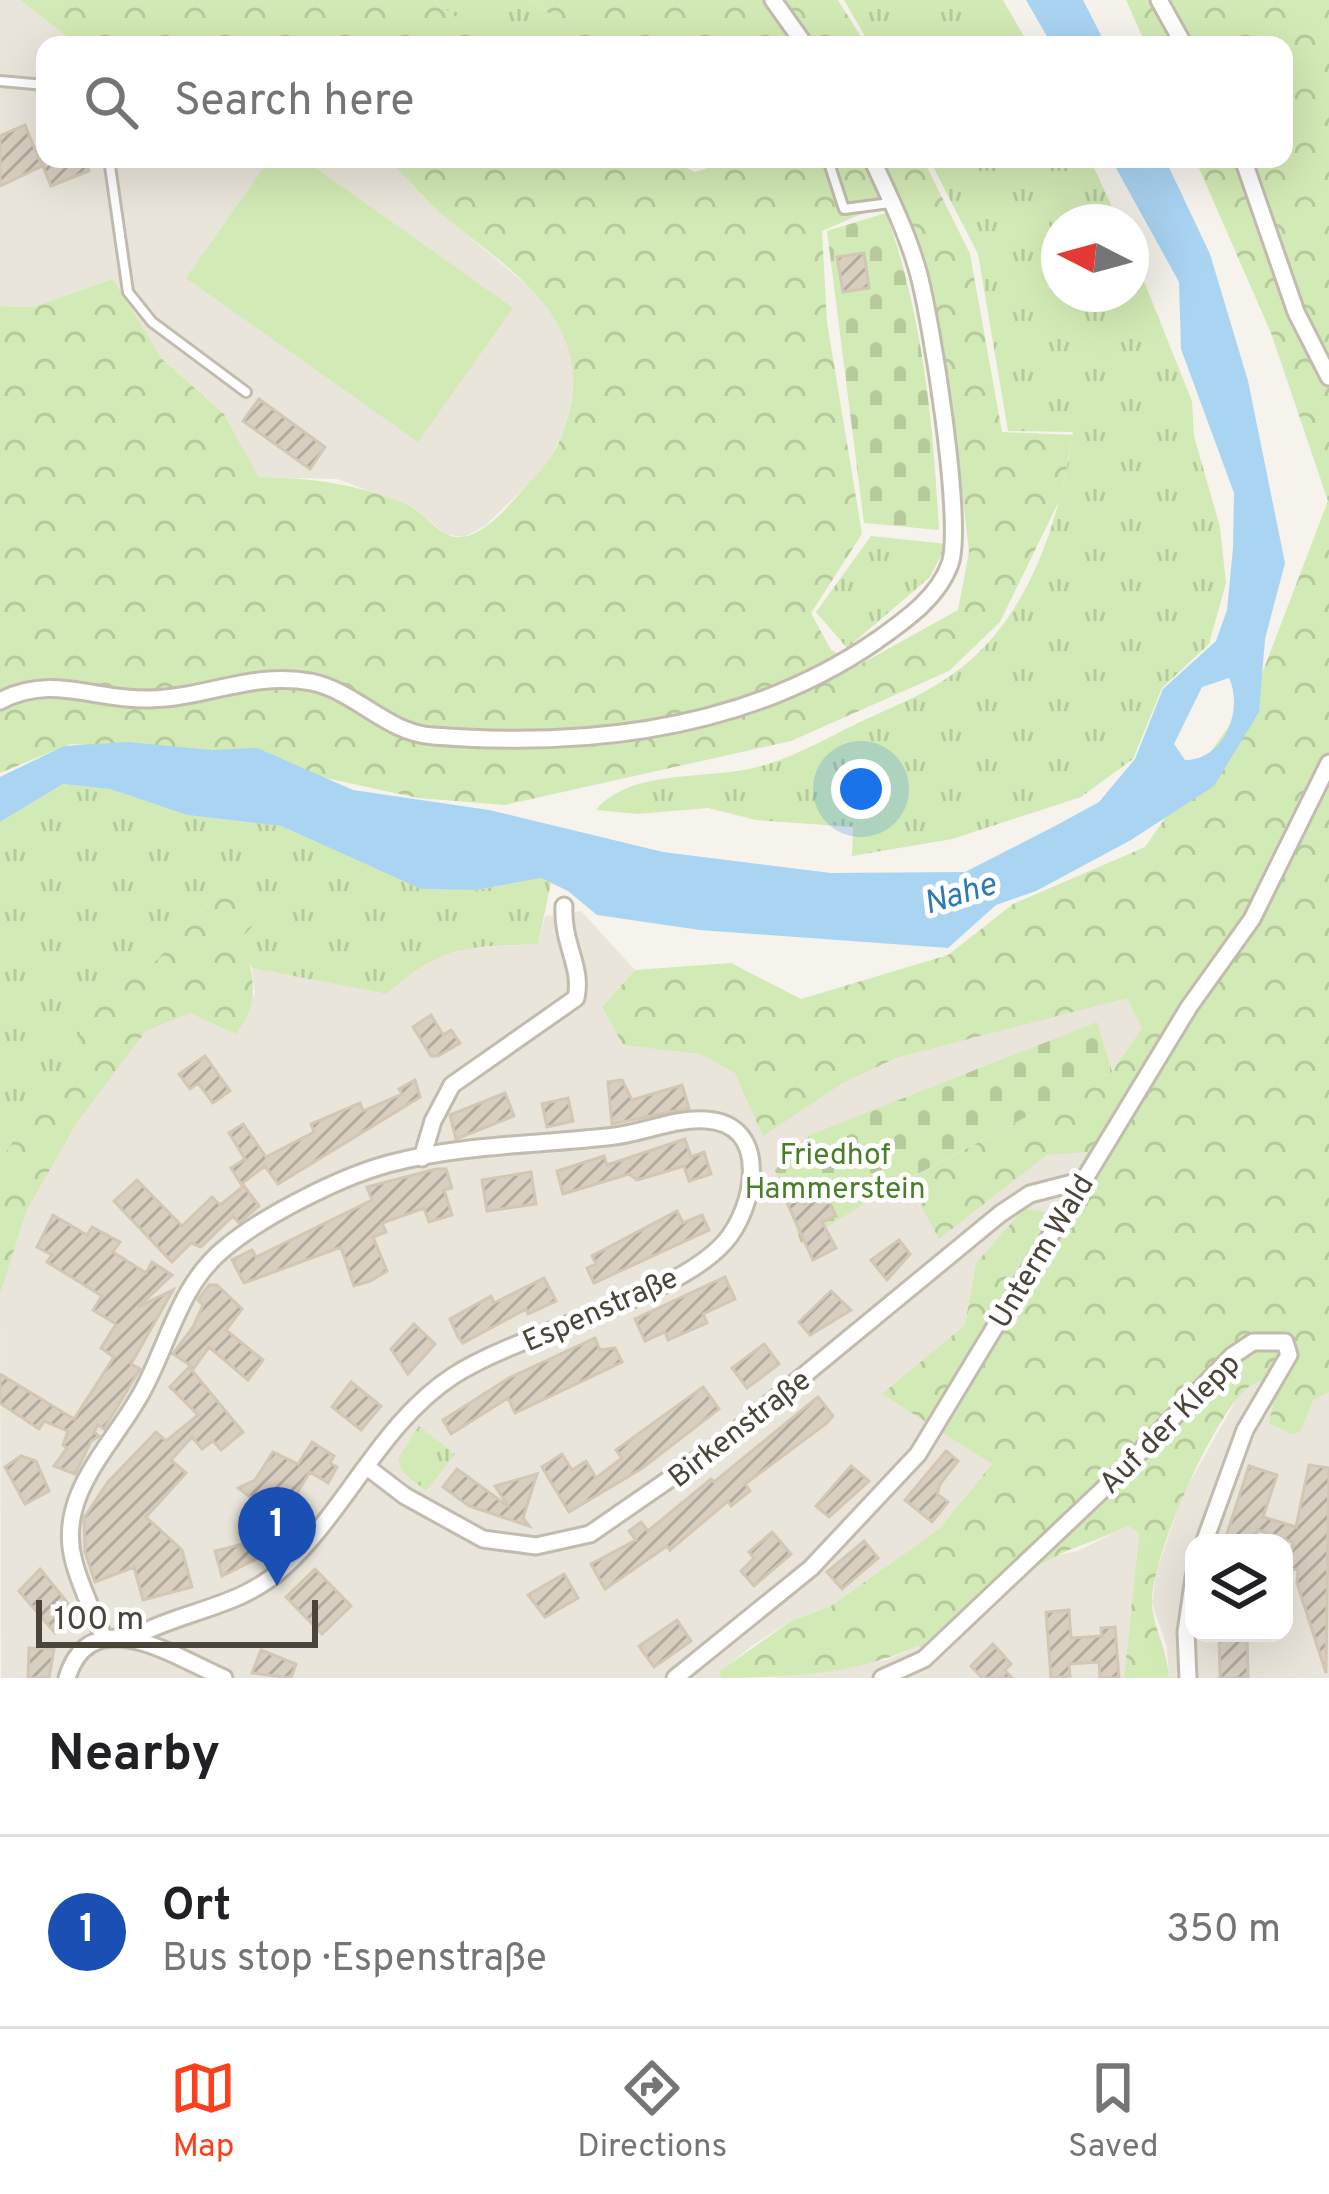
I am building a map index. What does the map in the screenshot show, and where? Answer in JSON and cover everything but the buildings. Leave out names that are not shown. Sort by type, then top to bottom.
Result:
[{"type":"street","points":[[772,0],[799,36]]},
{"type":"street","points":[[1160,0],[1179,36]]},
{"type":"street","points":[[0,700],[34,686],[152,699],[240,681],[290,679],[326,686],[417,734],[578,737],[737,711],[808,685],[900,624],[940,584],[951,561],[942,407],[928,322],[917,269],[876,168]]},
{"type":"street","points":[[1246,168],[1296,312],[1329,377]]},
{"type":"street","name":"Unterm Wald","points":[[675,1678],[811,1568],[918,1454],[1189,1007],[1252,919],[1329,763]]},
{"type":"street","points":[[104,1639],[74,1561],[69,1535],[74,1503],[142,1392],[196,1279],[240,1236],[321,1192],[388,1164],[422,1158],[433,1121],[452,1085],[577,998],[577,968],[563,938],[564,906]]},
{"type":"street","name":"Espenstraße","points":[[134,1637],[225,1604],[269,1580],[317,1532],[407,1417],[454,1376],[704,1261],[734,1230],[752,1182],[747,1146],[737,1131],[705,1120],[422,1158]]},
{"type":"street","name":"Birkenstraße","points":[[367,1467],[405,1496],[483,1539],[536,1546],[590,1534],[614,1523],[723,1442],[1000,1214],[1030,1194],[1084,1180]]},
{"type":"street","name":"Auf der Klepp","points":[[892,1677],[923,1659],[1101,1491],[1232,1356],[1253,1342],[1285,1342],[1289,1355],[1245,1430],[1207,1534]]},
{"type":"street","points":[[67,1678],[77,1654],[104,1639],[134,1637],[224,1678]]},
{"type":"street","points":[[1186,1642],[1187,1678]]},
{"type":"lane","points":[[0,81],[36,85]]},
{"type":"lane","points":[[110,168],[128,292],[152,322],[246,392]]},
{"type":"lane","points":[[831,168],[844,209],[892,203]]},
{"type":"shaded area","points":[[0,0],[20,0],[66,36],[36,36],[36,168],[397,168],[427,201],[547,302],[568,336],[575,376],[568,422],[546,467],[485,526],[464,537],[445,534],[415,508],[337,479],[259,477],[224,414],[163,360],[113,279],[33,307],[0,306]]},
{"type":"shaded area","points":[[581,911],[635,970],[602,1007],[623,1044],[700,1054],[736,1073],[841,1084],[896,1058],[1127,997],[1142,1028],[1112,1072],[907,1180],[940,1238],[1047,1155],[1088,1151],[1055,1213],[976,1263],[965,1325],[883,1394],[993,1463],[940,1528],[831,1606],[791,1621],[753,1645],[721,1671],[721,1678],[1,1678],[0,1294],[27,1210],[76,1124],[146,1031],[173,1017],[255,995],[252,968],[387,994],[424,961],[467,948],[538,944],[545,916]]},
{"type":"shaded area","points":[[1280,1377],[1301,1431],[1313,1401],[1329,1392],[1329,1678],[1169,1678],[1167,1647],[1152,1603],[1156,1573],[1183,1494],[1239,1395],[1251,1384]]},
{"type":"shaded area","points":[[1128,1526],[1139,1532],[1124,1678],[773,1678],[887,1660],[917,1646],[940,1654],[1022,1578],[1054,1556],[1078,1551]]},
{"type":"green space","points":[[20,0],[434,0],[480,36],[66,36]]},
{"type":"green space","points":[[434,0],[532,0],[578,36],[480,36]]},
{"type":"green space","points":[[532,0],[838,0],[860,36],[578,36]]},
{"type":"green space","points":[[844,0],[1003,0],[1024,36],[865,36]]},
{"type":"green space","points":[[1126,0],[1329,0],[1329,1392],[1313,1401],[1301,1431],[1291,1434],[1269,1423],[1279,1377],[1261,1381],[1245,1390],[1216,1430],[1171,1526],[1154,1584],[1153,1614],[1169,1678],[1124,1678],[1139,1533],[1128,1526],[1034,1569],[940,1655],[917,1646],[846,1668],[721,1678],[720,1671],[791,1621],[831,1606],[940,1528],[992,1464],[882,1394],[965,1325],[976,1263],[1024,1209],[1055,1213],[1087,1152],[1047,1155],[939,1239],[907,1180],[1112,1072],[1142,1028],[1127,998],[896,1058],[841,1084],[763,1136],[735,1073],[700,1054],[623,1045],[602,1007],[635,970],[731,963],[801,999],[948,955],[1013,904],[1145,847],[1258,684],[1328,501],[1271,333],[1199,168],[1293,168],[1293,36],[1142,36]]},
{"type":"green space","points":[[264,168],[316,168],[513,308],[418,442],[186,278]]},
{"type":"green space","points":[[395,168],[687,168],[695,172],[708,168],[927,168],[970,254],[1002,432],[1073,435],[1060,499],[1000,622],[949,671],[791,741],[505,805],[418,798],[201,751],[70,744],[0,773],[0,306],[33,307],[113,279],[163,360],[224,414],[259,477],[318,481],[373,492],[417,510],[441,531],[463,537],[492,522],[548,462],[572,399],[572,368],[566,340],[535,293]],"holes":[[[898,198],[922,249],[969,552],[958,610],[859,665],[831,650],[811,613],[862,534],[827,322],[822,231]]]},
{"type":"green space","points":[[934,168],[1094,168],[1111,204],[1041,204],[1041,312],[1149,312],[1149,294],[1192,401],[1194,436],[1220,527],[1226,583],[1209,644],[1162,688],[1133,759],[1081,797],[952,839],[852,856],[853,827],[756,820],[708,808],[638,814],[596,810],[625,789],[644,783],[743,770],[800,752],[918,695],[979,652],[1002,626],[1037,566],[1059,499],[1073,432],[1008,431],[978,254]]},
{"type":"green space","points":[[886,213],[909,291],[924,369],[939,530],[864,523],[827,231]]},
{"type":"green space","points":[[871,536],[947,544],[930,577],[847,648],[816,612]]},
{"type":"green space","points":[[63,784],[110,789],[187,815],[281,826],[421,889],[476,890],[541,878],[551,883],[538,944],[457,951],[424,965],[387,994],[252,968],[217,894],[156,961],[105,985],[71,1054],[0,1161],[0,822]]},
{"type":"green space","points":[[217,894],[253,906],[256,922],[242,938],[253,988],[244,1022],[236,1034],[190,1013],[146,1031],[76,1124],[27,1210],[0,1294],[0,1161],[71,1054],[105,985],[156,961]]},
{"type":"green space","name":"Friedhof Hammerstein","points":[[1097,1022],[1112,1072],[887,1190],[801,1243],[775,1170],[810,1135]]},
{"type":"green space","points":[[419,1426],[455,1454],[426,1491],[402,1471],[398,1459]]},
{"type":"water","points":[[1026,0],[1083,0],[1101,36],[1047,36]]},
{"type":"water","name":"Nahe","points":[[1116,168],[1169,168],[1210,254],[1248,381],[1285,563],[1265,639],[1259,712],[1214,786],[1131,840],[1036,891],[996,905],[948,948],[700,930],[597,915],[568,891],[541,878],[476,890],[421,889],[281,826],[187,815],[110,789],[63,784],[0,822],[0,777],[64,746],[127,742],[212,750],[257,748],[353,790],[489,810],[663,852],[831,873],[965,872],[1099,802],[1135,759],[1163,689],[1216,641],[1227,610],[1234,493],[1181,349],[1179,282],[1149,228],[1149,204],[1136,204]],"holes":[[[1229,678],[1232,718],[1220,742],[1199,758],[1185,760],[1174,744],[1202,687]]]},
{"type":"place","name":"Ort","points":[[277,1586]]}]
